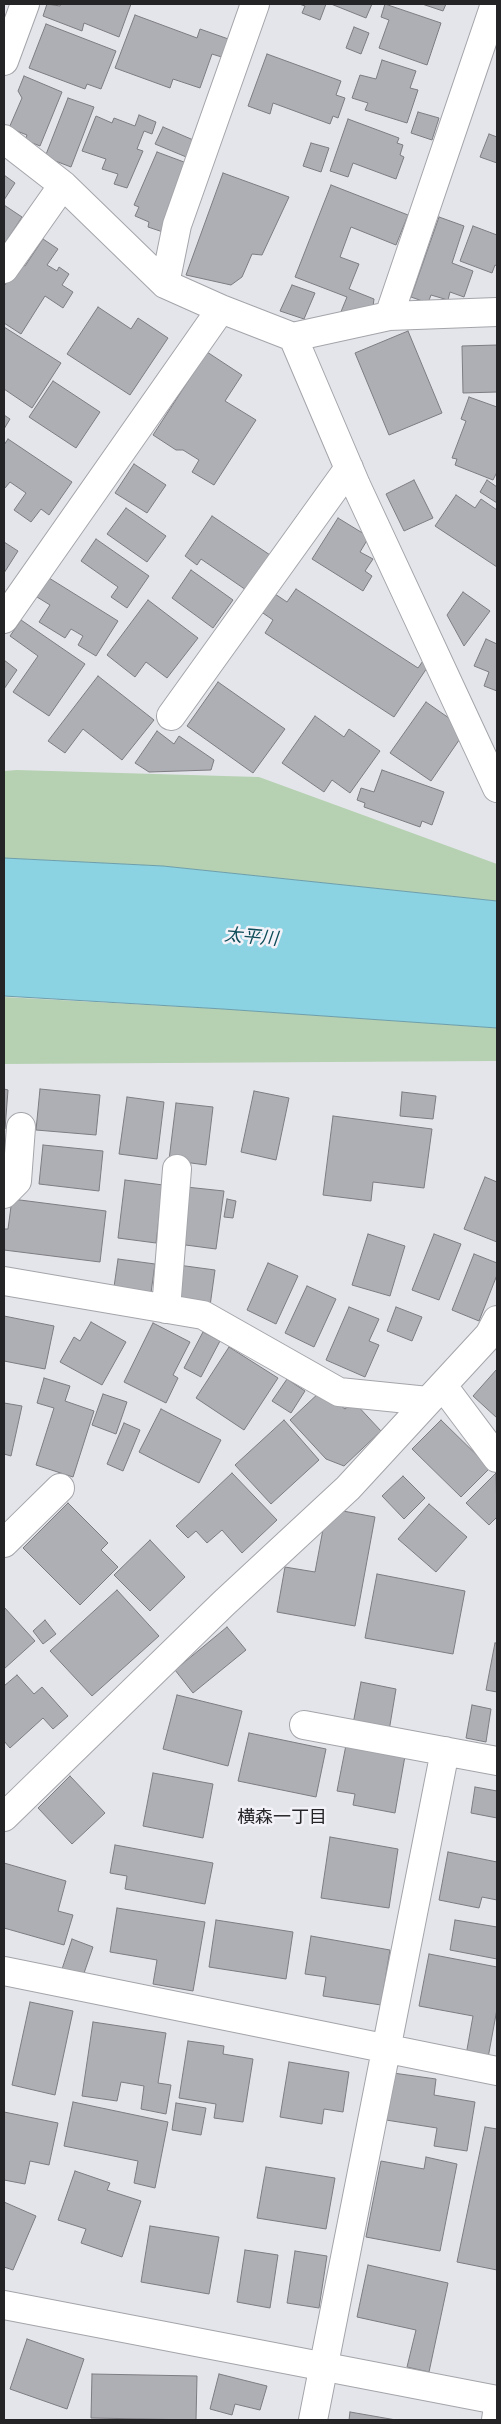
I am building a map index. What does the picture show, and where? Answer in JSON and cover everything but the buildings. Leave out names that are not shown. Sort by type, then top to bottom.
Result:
[{"type":"street","points":[[4,61],[25,4]]},
{"type":"street","points":[[166,284],[177,226],[255,4]]},
{"type":"street","points":[[389,316],[495,4]]},
{"type":"street","points":[[4,138],[63,185],[166,284],[221,309],[293,337],[389,316],[497,312]]},
{"type":"street","points":[[4,269],[63,185]]},
{"type":"street","points":[[4,619],[221,309]]},
{"type":"street","points":[[293,337],[349,468],[497,788]]},
{"type":"street","points":[[171,716],[349,468]]},
{"type":"street","points":[[4,1194],[18,1182],[21,1127]]},
{"type":"street","points":[[166,1309],[177,1169]]},
{"type":"street","points":[[4,1281],[203,1315],[339,1392],[435,1394],[497,1458]]},
{"type":"street","points":[[4,1817],[224,1603],[348,1488],[489,1335],[497,1320]]},
{"type":"street","points":[[4,1543],[60,1488]]},
{"type":"street","points":[[304,1725],[497,1761]]},
{"type":"street","points":[[313,2420],[446,1752]]},
{"type":"street","points":[[4,1971],[497,2071]]},
{"type":"street","points":[[4,2305],[497,2400]]},
{"type":"street","points":[[496,2420],[497,2413]]},
{"type":"green space","points":[[4,771],[259,777],[497,864],[497,901],[163,866],[4,858]]},
{"type":"green space","points":[[4,997],[223,1009],[497,1028],[497,1061],[4,1064]]},
{"type":"water","name":"太平川","points":[[4,858],[163,866],[497,901],[497,1028],[4,996]]},
{"type":"district","name":"横森一丁目","points":[[282,1818]]}]
